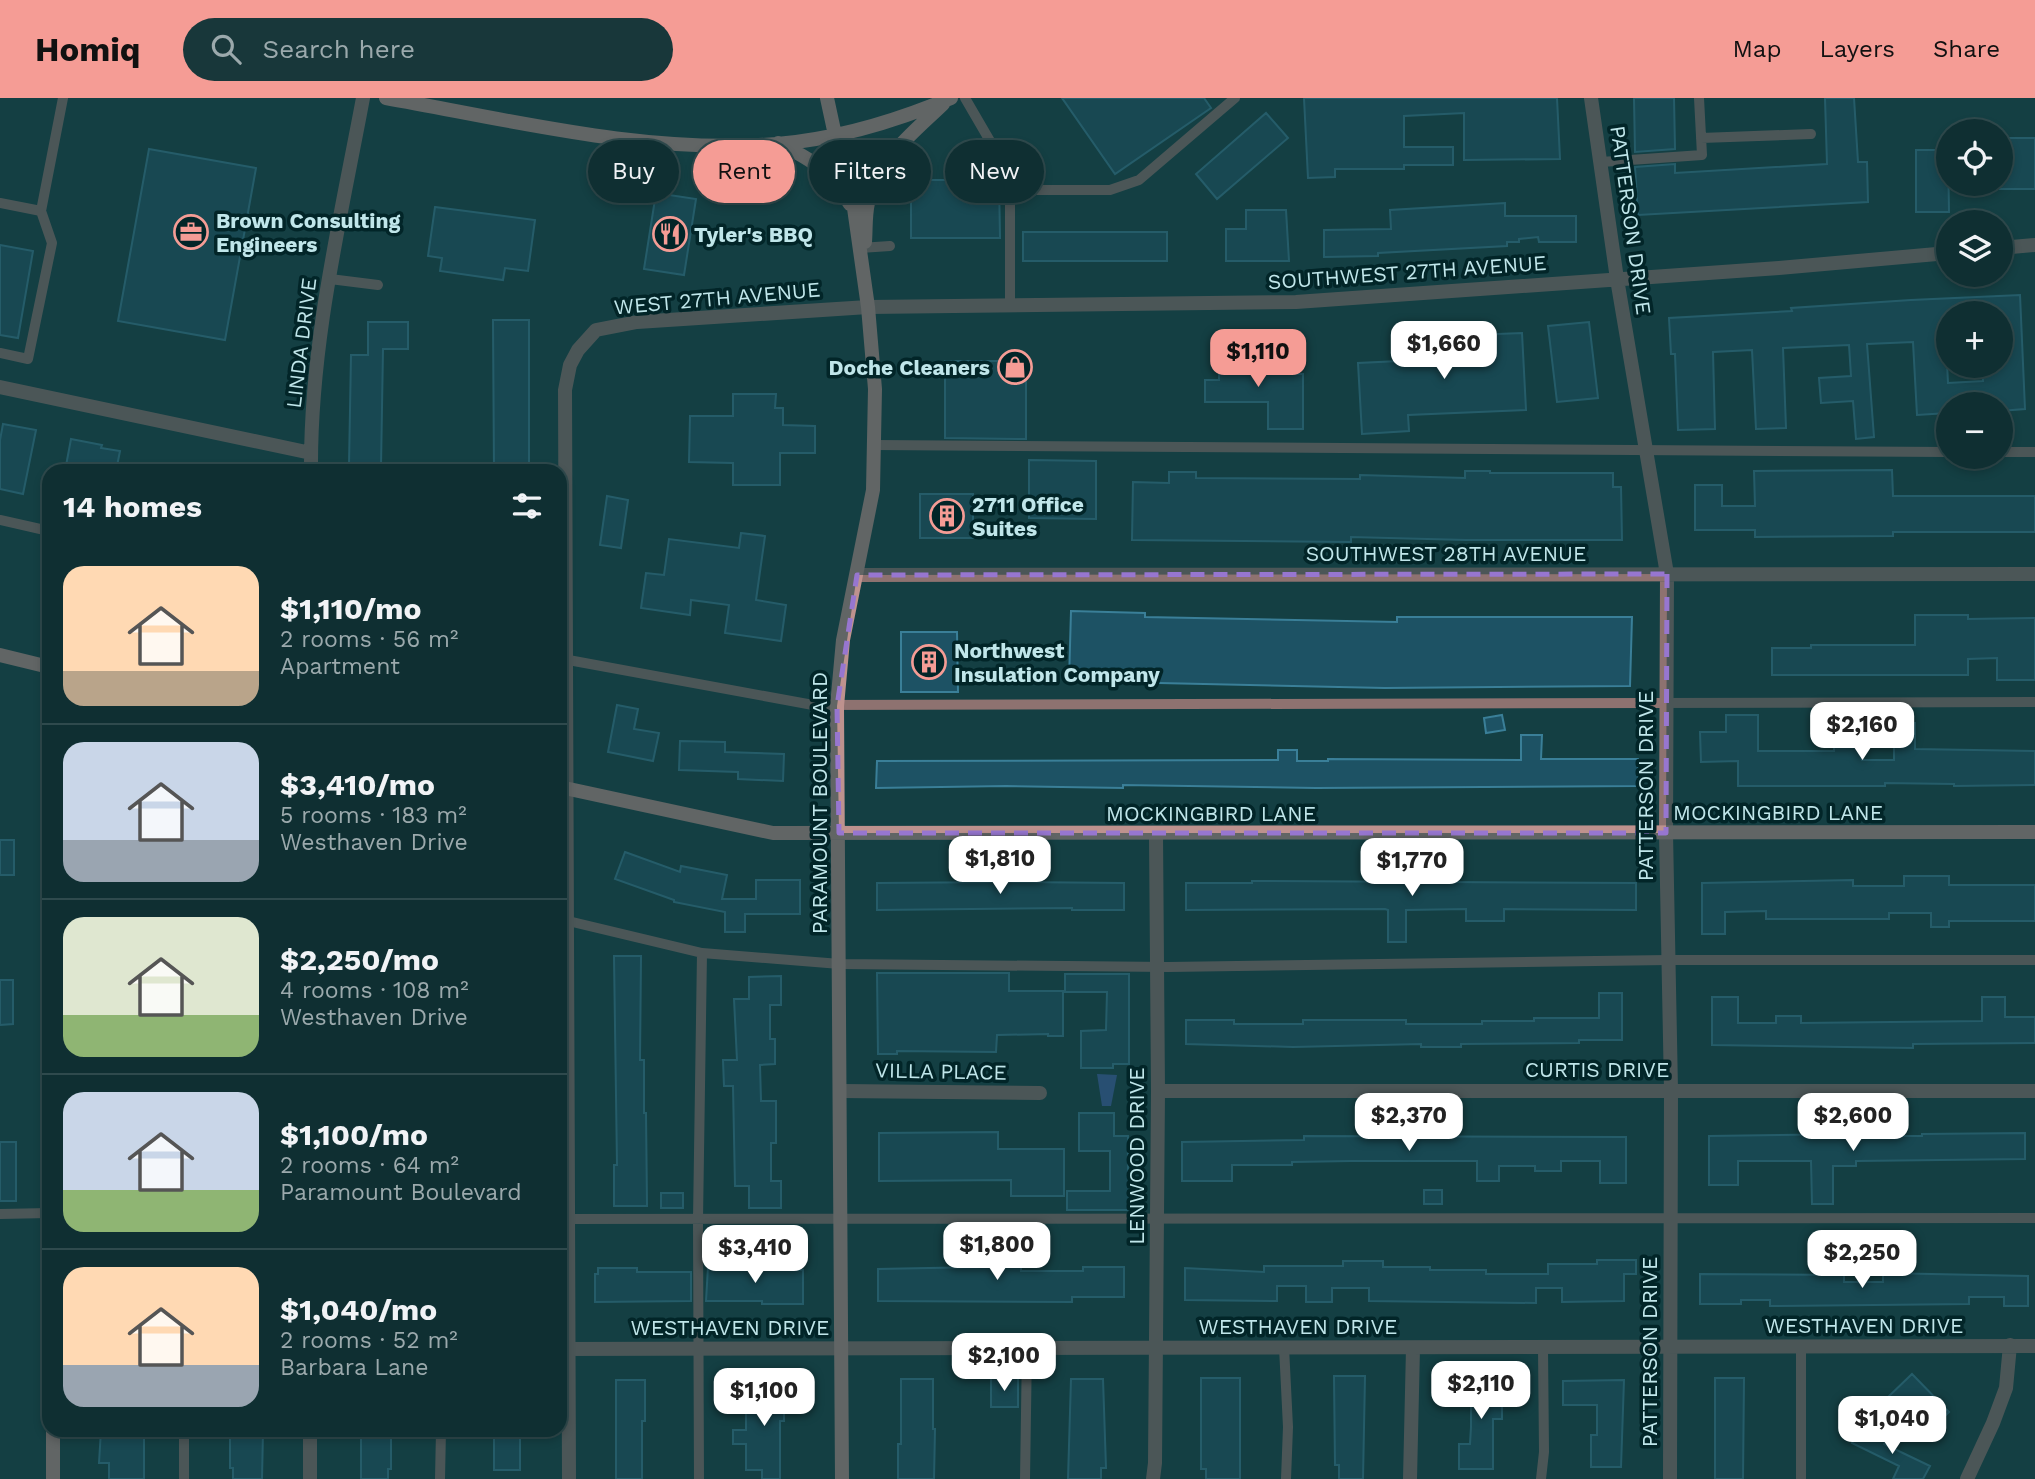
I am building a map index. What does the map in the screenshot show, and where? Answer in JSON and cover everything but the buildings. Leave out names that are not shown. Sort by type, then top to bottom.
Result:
[{"type":"main road","points":[[387,98],[613,138],[693,145]]},
{"type":"main road","name":"PARAMOUNT BOULEVARD","points":[[827,98],[863,248],[875,389],[873,490],[843,640],[837,706],[842,1479]]},
{"type":"main road","points":[[795,141],[835,135],[915,113],[950,99]]},
{"type":"main road","points":[[863,248],[868,203],[879,172],[892,154],[950,99]]},
{"type":"main road","points":[[795,152],[823,169],[836,182],[855,211]]},
{"type":"main road","points":[[0,655],[42,665]]},
{"type":"main road","name":"MOCKINGBIRD LANE","points":[[567,789],[773,833],[2035,832]]},
{"type":"main road","points":[[53,1437],[53,1479]]},
{"type":"street","name":"LINDA DRIVE","points":[[311,464],[314,388],[330,279],[363,98]]},
{"type":"street","name":"PATTERSON DRIVE","points":[[1591,98],[1617,279],[1667,574],[1665,701],[1671,1090],[1670,1479]]},
{"type":"street","points":[[2013,247],[2035,245]]},
{"type":"street","name":"SOUTHWEST 27TH AVENUE","points":[[868,307],[1296,302],[1779,268],[1936,254]]},
{"type":"street","name":"WEST 27TH AVENUE","points":[[564,464],[565,390],[570,365],[578,350],[596,330],[637,322],[868,307]]},
{"type":"street","points":[[0,387],[311,453]]},
{"type":"street","name":"SOUTHWEST 28TH AVENUE","points":[[857,575],[2035,574]]},
{"type":"street","name":"LENWOOD DRIVE","points":[[1153,1479],[1158,1091],[1156,834]]},
{"type":"street","name":"VILLA PLACE","points":[[841,1091],[1041,1093]]},
{"type":"street","name":"CURTIS DRIVE","points":[[1158,1091],[2035,1091]]},
{"type":"street","points":[[1967,1479],[2006,1388],[2010,1345]]},
{"type":"street","name":"WESTHAVEN DRIVE","points":[[567,1349],[2035,1346]]},
{"type":"street","points":[[1410,1479],[1413,1348]]},
{"type":"street","points":[[567,1427],[569,1479]]},
{"type":"street","points":[[310,1437],[310,1479]]},
{"type":"lane","points":[[0,353],[28,359],[52,243],[41,211],[63,98]]},
{"type":"lane","points":[[965,98],[989,140]]},
{"type":"lane","points":[[1044,190],[1110,190],[1139,180],[1235,98]]},
{"type":"lane","points":[[1601,162],[1702,155],[1699,98]]},
{"type":"lane","points":[[1701,138],[1811,134]]},
{"type":"lane","points":[[0,203],[41,211]]},
{"type":"lane","points":[[1010,203],[1010,305]]},
{"type":"lane","points":[[863,248],[890,246]]},
{"type":"lane","points":[[330,279],[378,285]]},
{"type":"lane","points":[[874,445],[1936,452]]},
{"type":"lane","points":[[2013,452],[2035,452]]},
{"type":"lane","points":[[0,520],[42,529]]},
{"type":"lane","points":[[567,660],[813,705],[837,706],[1665,701],[2035,702]]},
{"type":"lane","points":[[567,921],[702,953],[840,964],[1157,967],[1668,960],[2035,960]]},
{"type":"lane","points":[[699,1479],[698,1220],[702,953]]},
{"type":"lane","points":[[0,1214],[42,1213]]},
{"type":"lane","points":[[567,1219],[2035,1218]]},
{"type":"lane","points":[[1025,1479],[1027,1347]]},
{"type":"lane","points":[[1801,1347],[1801,1479]]},
{"type":"lane","points":[[1283,1348],[1288,1427],[1286,1479]]},
{"type":"lane","points":[[1541,1479],[1544,1452],[1543,1348]]},
{"type":"lane","points":[[184,1437],[184,1479]]},
{"type":"lane","points":[[440,1479],[441,1437]]},
{"type":"highlighted area","points":[[1667,574],[1666,833],[839,833],[837,706],[857,575]]},
{"type":"water","points":[[1097,1074],[1117,1075],[1111,1106],[1102,1106]]},
{"type":"place","name":"Brown Consulting Engineers","points":[[191,232]]},
{"type":"place","name":"Tyler's BBQ","points":[[670,234]]},
{"type":"place","name":"Doche Cleaners","points":[[1015,367]]},
{"type":"place","name":"2711 Office Suites","points":[[947,516]]},
{"type":"place","name":"Northwest Insulation Company","points":[[929,662]]}]
